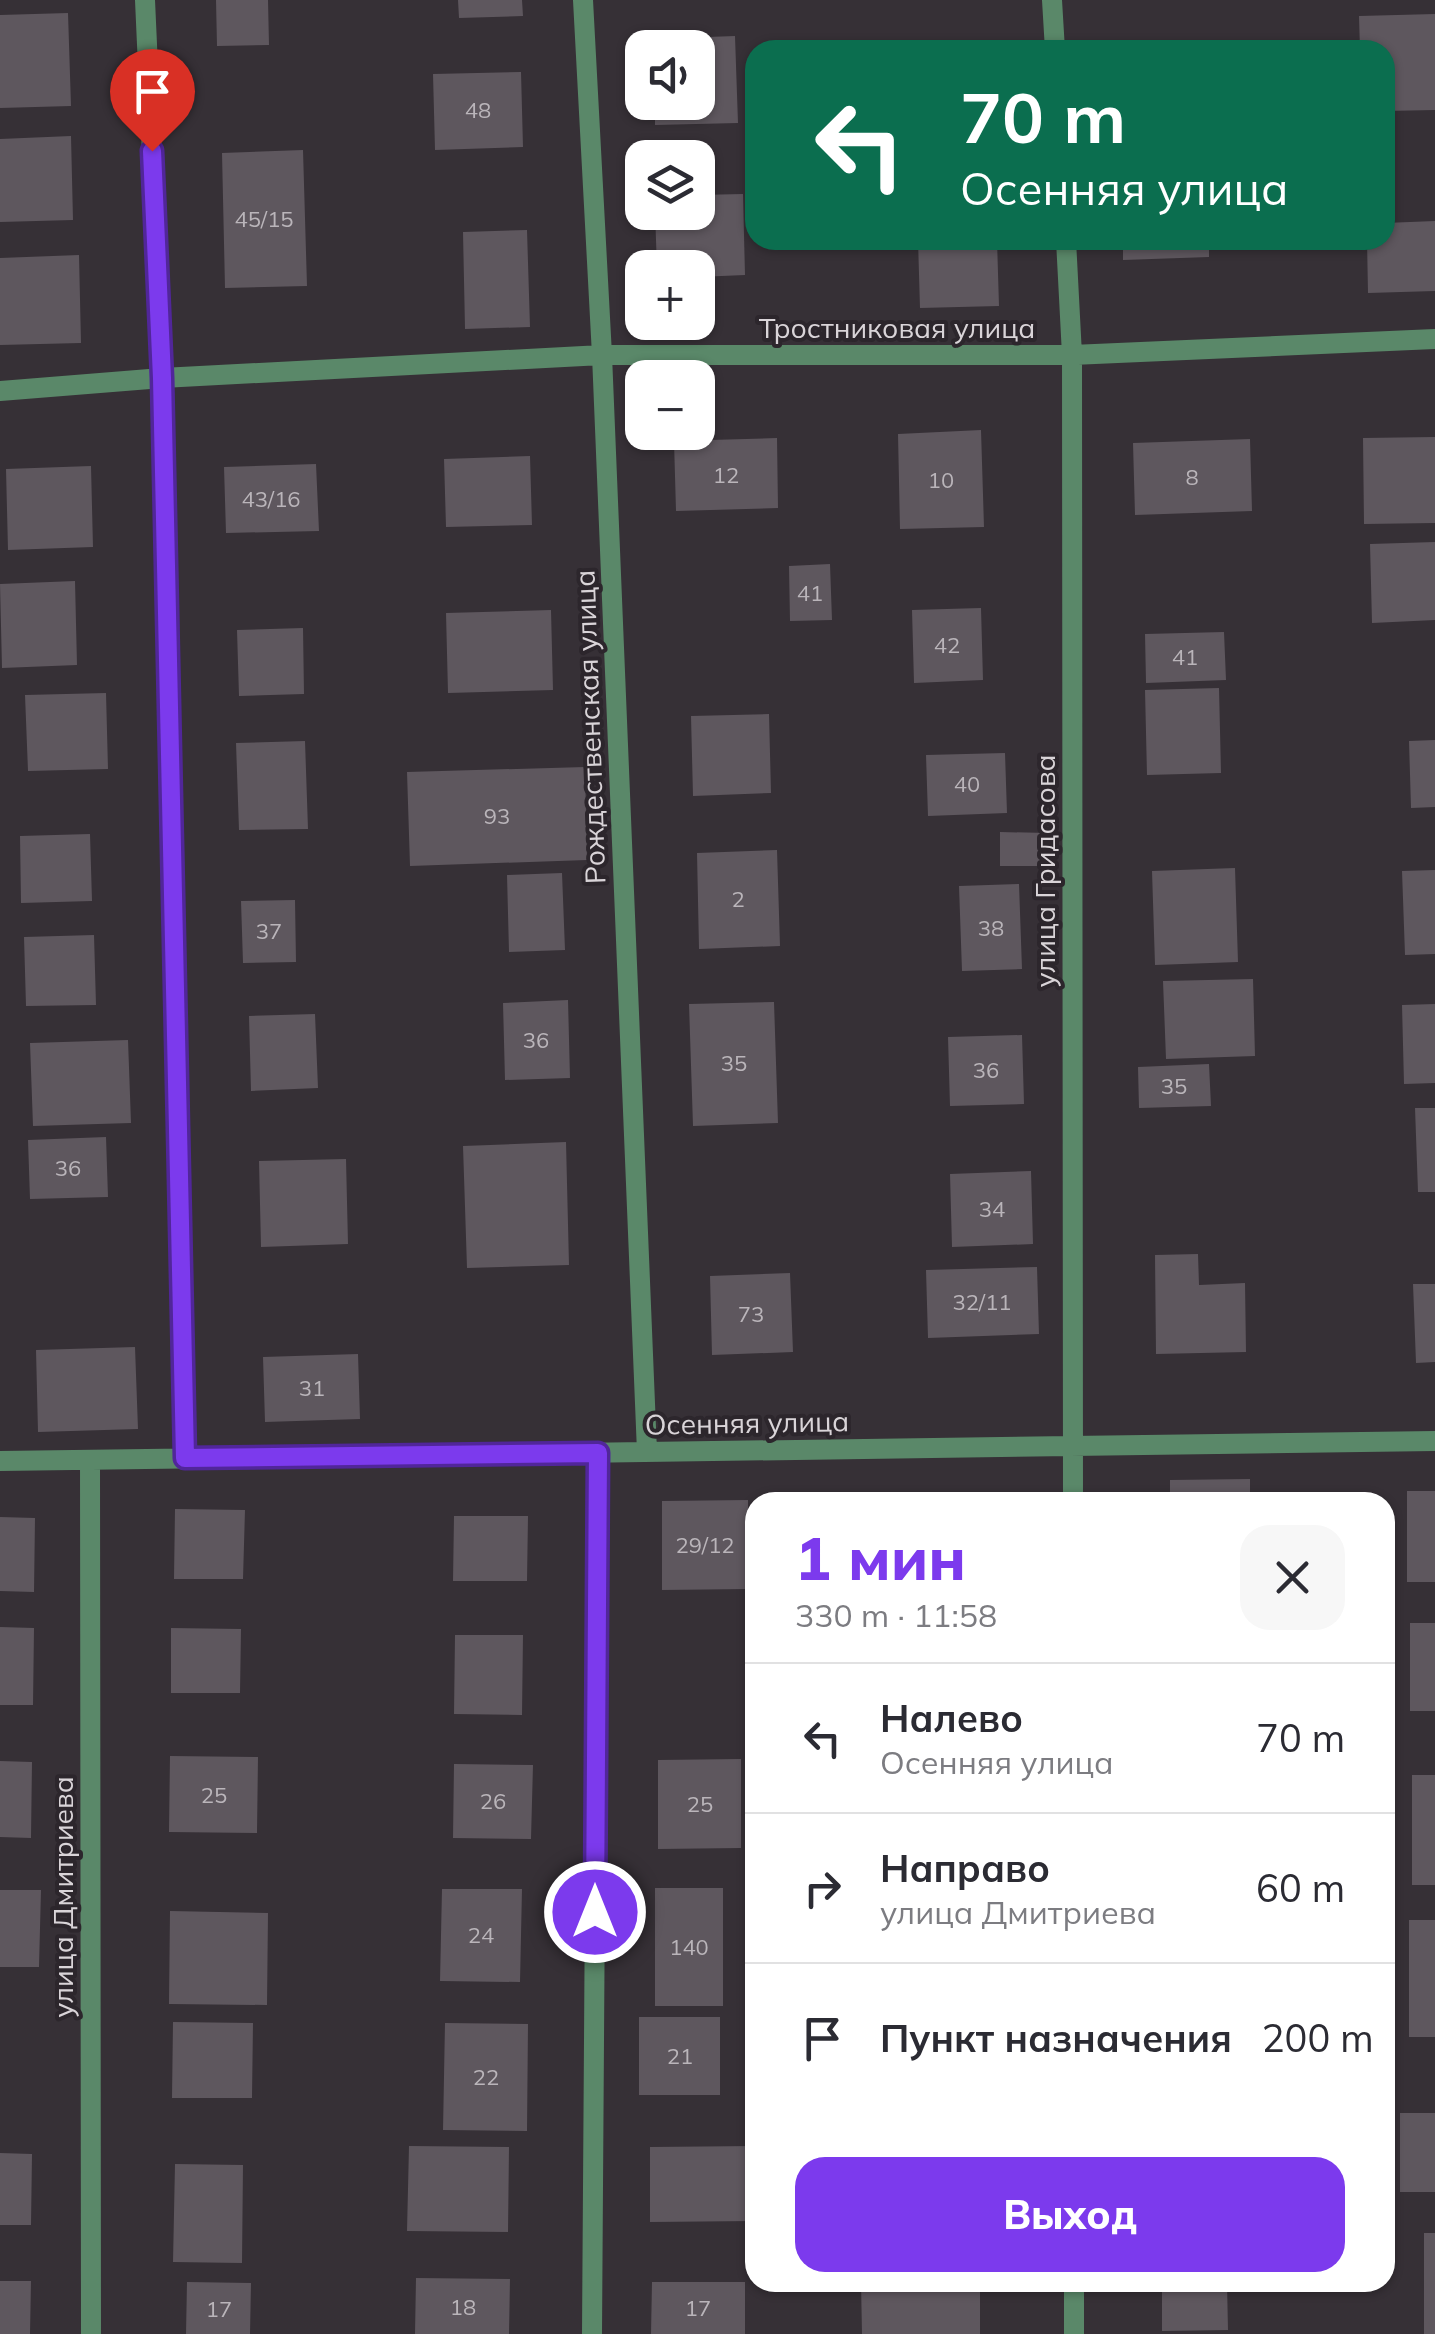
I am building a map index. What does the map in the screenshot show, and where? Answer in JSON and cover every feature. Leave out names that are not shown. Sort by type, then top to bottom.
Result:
[{"type":"street","points":[[144,0],[162,378],[185,1458]]},
{"type":"street","name":"Рождественская улица","points":[[584,0],[646,1452]]},
{"type":"street","points":[[1052,0],[1054,40]]},
{"type":"street","name":"улица Гридасова","points":[[1067,250],[1072,355],[1074,1492]]},
{"type":"street","name":"Тростниковая улица","points":[[0,391],[162,378],[602,356],[1072,355],[1435,338]]},
{"type":"street","name":"Осенняя улица","points":[[0,1461],[1435,1441]]},
{"type":"street","points":[[592,2334],[598,1453]]},
{"type":"street","name":"улица Дмитриева","points":[[90,1460],[90,2334]]},
{"type":"street","points":[[1074,2292],[1074,2334]]},
{"type":"building","points":[[216,0],[268,0],[269,45],[217,46]]},
{"type":"building","points":[[458,0],[522,0],[523,16],[459,18]]},
{"type":"building","points":[[68,13],[71,106],[0,108],[0,15]]},
{"type":"building","points":[[1435,14],[1435,110],[1395,111],[1395,40],[1360,40],[1359,16]]},
{"type":"building","points":[[735,36],[738,123],[655,125],[655,120],[715,120],[715,37]]},
{"type":"building","points":[[521,72],[523,147],[435,150],[433,74]]},
{"type":"building","points":[[71,136],[73,220],[0,222],[0,139]]},
{"type":"building","points":[[303,150],[307,286],[225,288],[222,153]]},
{"type":"building","points":[[743,194],[745,275],[715,276],[715,250],[656,250],[656,230],[715,230],[715,195]]},
{"type":"building","points":[[1435,221],[1435,291],[1368,293],[1367,250],[1395,250],[1395,223]]},
{"type":"building","points":[[527,230],[530,327],[465,329],[463,232]]},
{"type":"building","points":[[918,250],[997,250],[999,306],[920,308]]},
{"type":"building","points":[[1123,250],[1209,250],[1209,257],[1123,260]]},
{"type":"building","points":[[79,255],[81,343],[0,345],[0,258]]},
{"type":"building","points":[[981,430],[984,527],[900,529],[898,434]]},
{"type":"building","points":[[1435,437],[1435,523],[1364,524],[1363,438]]},
{"type":"building","points":[[777,438],[778,508],[676,511],[674,450],[715,450],[715,440]]},
{"type":"building","points":[[1250,439],[1252,511],[1135,515],[1133,443]]},
{"type":"building","points":[[530,456],[532,525],[446,527],[444,459]]},
{"type":"building","points":[[316,464],[319,531],[226,533],[224,467]]},
{"type":"building","points":[[91,466],[93,547],[8,550],[6,469]]},
{"type":"building","points":[[1435,542],[1435,620],[1372,623],[1370,544]]},
{"type":"building","points":[[830,564],[832,620],[790,621],[789,566]]},
{"type":"building","points":[[75,581],[77,665],[2,668],[0,584]]},
{"type":"building","points":[[981,608],[983,680],[914,683],[912,610]]},
{"type":"building","points":[[551,610],[553,690],[448,693],[446,613]]},
{"type":"building","points":[[303,628],[304,694],[239,696],[237,630]]},
{"type":"building","points":[[1224,632],[1226,680],[1146,683],[1145,634]]},
{"type":"building","points":[[1219,688],[1221,773],[1147,775],[1145,690]]},
{"type":"building","points":[[106,693],[108,769],[28,771],[25,695]]},
{"type":"building","points":[[769,714],[771,793],[693,796],[691,716]]},
{"type":"building","points":[[1435,740],[1435,807],[1411,808],[1409,741]]},
{"type":"building","points":[[305,741],[308,829],[239,830],[236,743]]},
{"type":"building","points":[[1005,753],[1007,813],[928,816],[926,755]]},
{"type":"building","points":[[585,767],[587,860],[410,866],[407,772]]},
{"type":"building","points":[[1000,832],[1047,833],[1047,866],[1000,866]]},
{"type":"building","points":[[90,834],[92,901],[21,903],[20,836]]},
{"type":"building","points":[[777,850],[780,946],[699,949],[697,853]]},
{"type":"building","points":[[1235,868],[1238,962],[1155,965],[1152,871]]},
{"type":"building","points":[[1435,870],[1435,954],[1405,955],[1402,871]]},
{"type":"building","points":[[562,873],[565,950],[509,952],[507,875]]},
{"type":"building","points":[[1019,884],[1022,969],[962,971],[959,886]]},
{"type":"building","points":[[295,900],[296,962],[243,963],[241,901]]},
{"type":"building","points":[[94,935],[96,1005],[26,1006],[24,937]]},
{"type":"building","points":[[1253,979],[1255,1056],[1166,1059],[1163,981]]},
{"type":"building","points":[[568,1000],[570,1078],[505,1080],[503,1003]]},
{"type":"building","points":[[774,1002],[778,1123],[693,1126],[689,1004]]},
{"type":"building","points":[[1435,1004],[1435,1083],[1404,1084],[1402,1005]]},
{"type":"building","points":[[315,1014],[318,1088],[251,1091],[249,1016]]},
{"type":"building","points":[[1022,1035],[1024,1104],[950,1106],[948,1037]]},
{"type":"building","points":[[128,1040],[131,1123],[33,1126],[30,1043]]},
{"type":"building","points":[[1209,1064],[1211,1106],[1139,1108],[1138,1067]]},
{"type":"building","points":[[1415,1108],[1435,1108],[1435,1192],[1418,1192]]},
{"type":"building","points":[[106,1137],[108,1197],[30,1199],[28,1140]]},
{"type":"building","points":[[566,1142],[569,1265],[467,1268],[463,1146]]},
{"type":"building","points":[[346,1159],[348,1244],[261,1247],[259,1161]]},
{"type":"building","points":[[1031,1171],[1033,1244],[952,1247],[950,1174]]},
{"type":"building","points":[[1198,1254],[1199,1285],[1245,1283],[1246,1352],[1156,1354],[1155,1255]]},
{"type":"building","points":[[1037,1267],[1039,1334],[928,1338],[926,1270]]},
{"type":"building","points":[[790,1273],[793,1352],[712,1355],[710,1276]]},
{"type":"building","points":[[1413,1284],[1435,1284],[1435,1362],[1416,1363]]},
{"type":"building","points":[[135,1347],[138,1429],[38,1432],[36,1350]]},
{"type":"building","points":[[358,1354],[360,1419],[265,1422],[263,1357]]},
{"type":"building","points":[[1250,1479],[1250,1492],[1170,1492],[1170,1480]]},
{"type":"building","points":[[1407,1491],[1435,1491],[1435,1582],[1407,1582]]},
{"type":"building","points":[[745,1500],[745,1589],[662,1590],[662,1501]]},
{"type":"building","points":[[175,1509],[245,1510],[243,1579],[174,1579]]},
{"type":"building","points":[[454,1516],[528,1516],[527,1581],[453,1581]]},
{"type":"building","points":[[0,1517],[35,1518],[34,1592],[0,1591]]},
{"type":"building","points":[[1410,1623],[1435,1623],[1435,1711],[1410,1711]]},
{"type":"building","points":[[0,1627],[34,1628],[33,1705],[0,1705]]},
{"type":"building","points":[[171,1628],[241,1629],[240,1693],[171,1693]]},
{"type":"building","points":[[455,1635],[523,1635],[522,1715],[454,1714]]},
{"type":"building","points":[[170,1756],[258,1757],[257,1833],[169,1832]]},
{"type":"building","points":[[741,1759],[741,1848],[658,1849],[658,1760]]},
{"type":"building","points":[[0,1761],[32,1762],[31,1838],[0,1837]]},
{"type":"building","points":[[454,1764],[533,1765],[531,1839],[453,1838]]},
{"type":"building","points":[[1412,1775],[1435,1775],[1435,1885],[1412,1885]]},
{"type":"building","points":[[655,1888],[723,1888],[723,2006],[655,2006]]},
{"type":"building","points":[[442,1889],[522,1889],[520,1982],[440,1981]]},
{"type":"building","points":[[0,1890],[41,1890],[39,1967],[0,1967]]},
{"type":"building","points":[[170,1911],[268,1913],[267,2005],[169,2004]]},
{"type":"building","points":[[1409,1920],[1435,1920],[1435,2037],[1409,2037]]},
{"type":"building","points":[[639,2017],[720,2017],[720,2095],[639,2095]]},
{"type":"building","points":[[173,2022],[253,2023],[252,2098],[172,2098]]},
{"type":"building","points":[[445,2023],[528,2024],[527,2131],[443,2130]]},
{"type":"building","points":[[1400,2113],[1435,2113],[1435,2192],[1400,2192]]},
{"type":"building","points":[[409,2146],[509,2147],[508,2232],[407,2231]]},
{"type":"building","points":[[745,2146],[745,2221],[650,2222],[650,2147]]},
{"type":"building","points":[[0,2153],[32,2154],[31,2225],[0,2225]]},
{"type":"building","points":[[175,2164],[243,2165],[242,2263],[173,2262]]},
{"type":"building","points":[[1424,2233],[1435,2233],[1435,2334],[1424,2334]]},
{"type":"building","points":[[416,2278],[510,2279],[509,2334],[415,2334]]},
{"type":"building","points":[[0,2281],[31,2281],[30,2334],[0,2334]]},
{"type":"building","points":[[187,2282],[251,2283],[250,2334],[186,2334]]},
{"type":"building","points":[[652,2282],[745,2282],[745,2334],[651,2334]]},
{"type":"building","points":[[861,2292],[980,2292],[980,2334],[862,2334]]},
{"type":"building","points":[[1162,2292],[1227,2292],[1228,2330],[1162,2331]]},
{"type":"route","points":[[152,151],[162,378],[185,1458],[598,1453],[595,1912]]}]
